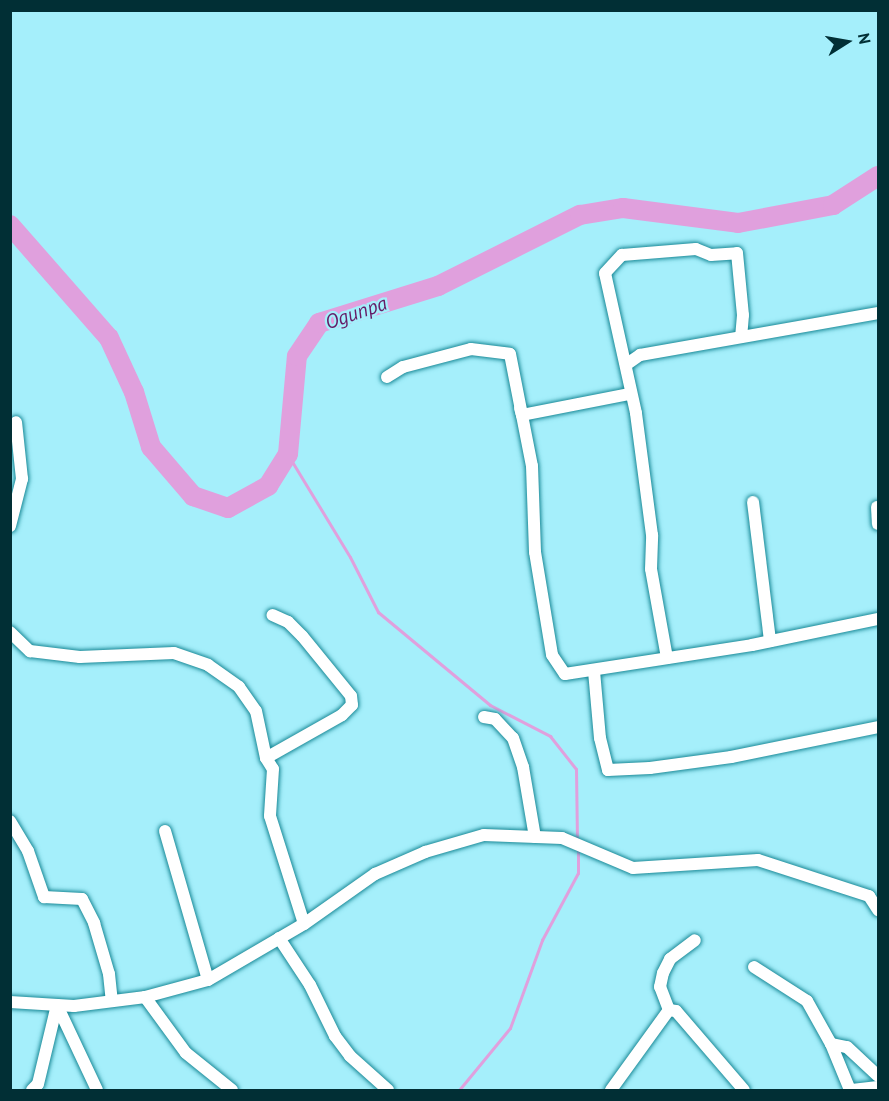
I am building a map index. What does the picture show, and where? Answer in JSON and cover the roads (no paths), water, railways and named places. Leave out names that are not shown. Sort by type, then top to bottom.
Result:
[{"type":"street","points":[[667,658],[651,570],[651,535],[642,452],[629,394],[627,364],[611,312],[605,273],[622,255],[696,249],[711,255],[736,253],[743,315],[741,337]]},
{"type":"street","points":[[627,364],[640,355],[879,313]]},
{"type":"street","points":[[387,377],[403,367],[471,349],[510,354]]},
{"type":"street","points":[[510,354],[522,415],[629,394]]},
{"type":"street","points":[[510,354],[532,466],[535,552],[554,663],[565,674],[770,641],[879,619]]},
{"type":"street","points":[[10,526],[22,478],[16,422]]},
{"type":"street","points":[[753,502],[770,641]]},
{"type":"street","points":[[877,507],[879,524]]},
{"type":"street","points":[[266,758],[352,705],[344,687],[302,636],[288,622],[272,615]]},
{"type":"street","points":[[10,632],[30,651],[80,657],[174,653],[208,665],[239,687],[250,702],[266,758],[273,769],[270,816],[304,924]]},
{"type":"street","points":[[594,671],[600,738],[608,770],[731,757],[879,727]]},
{"type":"street","points":[[484,717],[495,719],[513,738],[523,767],[535,837]]},
{"type":"street","points":[[10,821],[28,851],[44,897],[82,899],[94,923],[109,974],[112,1001]]},
{"type":"street","points":[[165,831],[208,980]]},
{"type":"street","points":[[10,1002],[57,1005],[112,1001],[145,997],[208,980],[304,924],[375,874],[425,852],[484,835],[562,838],[633,868],[758,860],[874,892],[879,910]]},
{"type":"street","points":[[279,938],[310,986],[340,1042],[388,1090]]},
{"type":"street","points":[[669,1010],[660,987],[663,973],[670,959],[695,940]]},
{"type":"street","points":[[754,967],[807,1001],[831,1044],[851,1090],[879,1088]]},
{"type":"street","points":[[145,997],[186,1053],[222,1086],[232,1090]]},
{"type":"street","points":[[32,1090],[38,1084],[57,1005]]},
{"type":"street","points":[[57,1005],[97,1090]]},
{"type":"street","points":[[611,1090],[669,1010]]},
{"type":"street","points":[[669,1010],[676,1011],[744,1090]]},
{"type":"street","points":[[831,1044],[847,1047],[879,1076]]},
{"type":"waterway","name":"Ogunpa","points":[[10,225],[109,338],[134,392],[151,447],[193,496],[228,508],[268,486],[288,454],[297,356],[319,323],[438,286],[580,215],[623,208],[738,223],[833,205],[878,176]]},
{"type":"waterway","points":[[288,455],[350,557],[378,612],[490,705],[550,736],[576,769],[577,839]]},
{"type":"waterway","points":[[459,1090],[510,1028],[542,940],[578,873],[578,849]]}]
